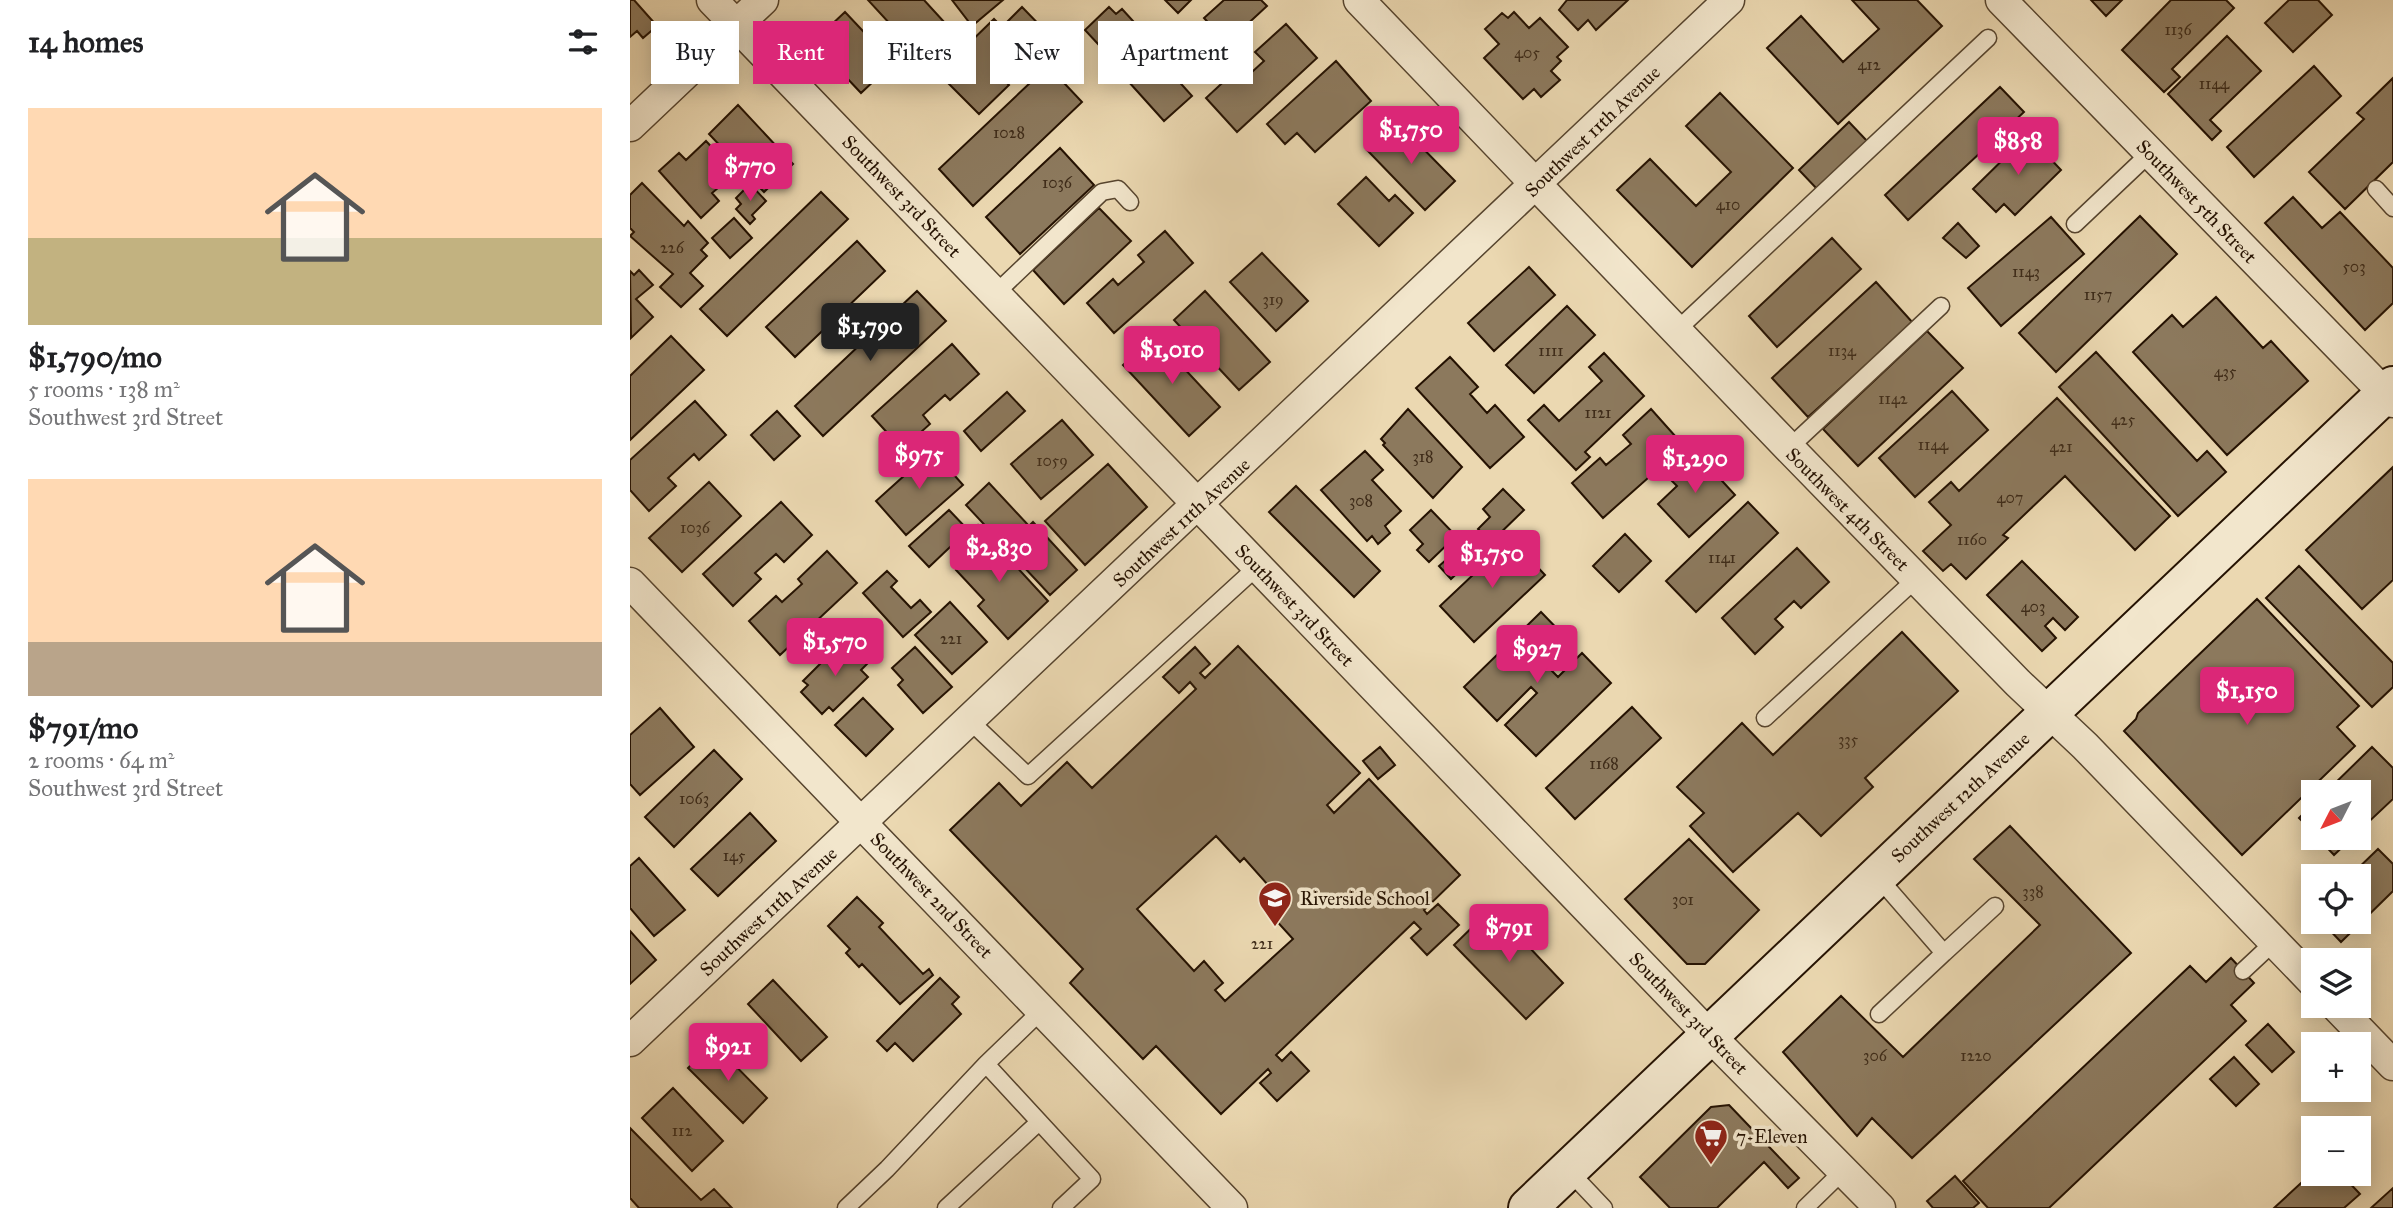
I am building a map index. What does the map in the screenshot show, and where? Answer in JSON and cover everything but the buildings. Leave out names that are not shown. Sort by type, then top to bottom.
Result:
[{"type":"main road","name":"Southwest 12th Avenue","points":[[1528,1208],[2050,712],[2390,394]]},
{"type":"street","name":"Southwest 3rd Street","points":[[712,0],[733,21]]},
{"type":"street","points":[[739,23],[763,0]]},
{"type":"street","name":"Southwest 4th Street","points":[[1359,0],[1675,331],[2301,970]]},
{"type":"street","name":"Southwest 11th Avenue","points":[[630,1041],[1199,505],[1729,0]]},
{"type":"street","name":"Southwest 5th Street","points":[[2001,0],[2390,394]]},
{"type":"street","name":"Southwest 3rd Street","points":[[739,27],[1709,1035],[1880,1208]]},
{"type":"street","points":[[630,126],[674,84]]},
{"type":"street","name":"Southwest 2nd Street","points":[[633,591],[1043,1009],[1232,1208]]},
{"type":"street","points":[[2348,1018],[2393,1065]]},
{"type":"lane","points":[[1675,331],[1988,38]]},
{"type":"lane","points":[[2075,224],[2150,153]]},
{"type":"lane","points":[[996,293],[1102,191],[1118,189],[1130,202]]},
{"type":"lane","points":[[2376,189],[2393,208]]},
{"type":"lane","points":[[1789,448],[1941,306]]},
{"type":"lane","points":[[970,721],[1028,776],[1258,566]]},
{"type":"lane","points":[[1765,718],[1917,578]]},
{"type":"lane","points":[[1877,876],[1944,953]]},
{"type":"lane","points":[[1880,1014],[1995,906]]},
{"type":"lane","points":[[2243,971],[2274,942]]},
{"type":"lane","points":[[846,1208],[1043,1009]]},
{"type":"lane","points":[[986,1064],[1092,1179],[1061,1208]]},
{"type":"lane","points":[[946,1208],[1039,1122]]},
{"type":"lane","points":[[1568,1170],[1604,1208]]},
{"type":"lane","points":[[1805,1208],[1844,1170]]},
{"type":"place","name":"Riverside School","points":[[1275,928]]},
{"type":"place","name":"7-Eleven","points":[[1711,1166]]}]
